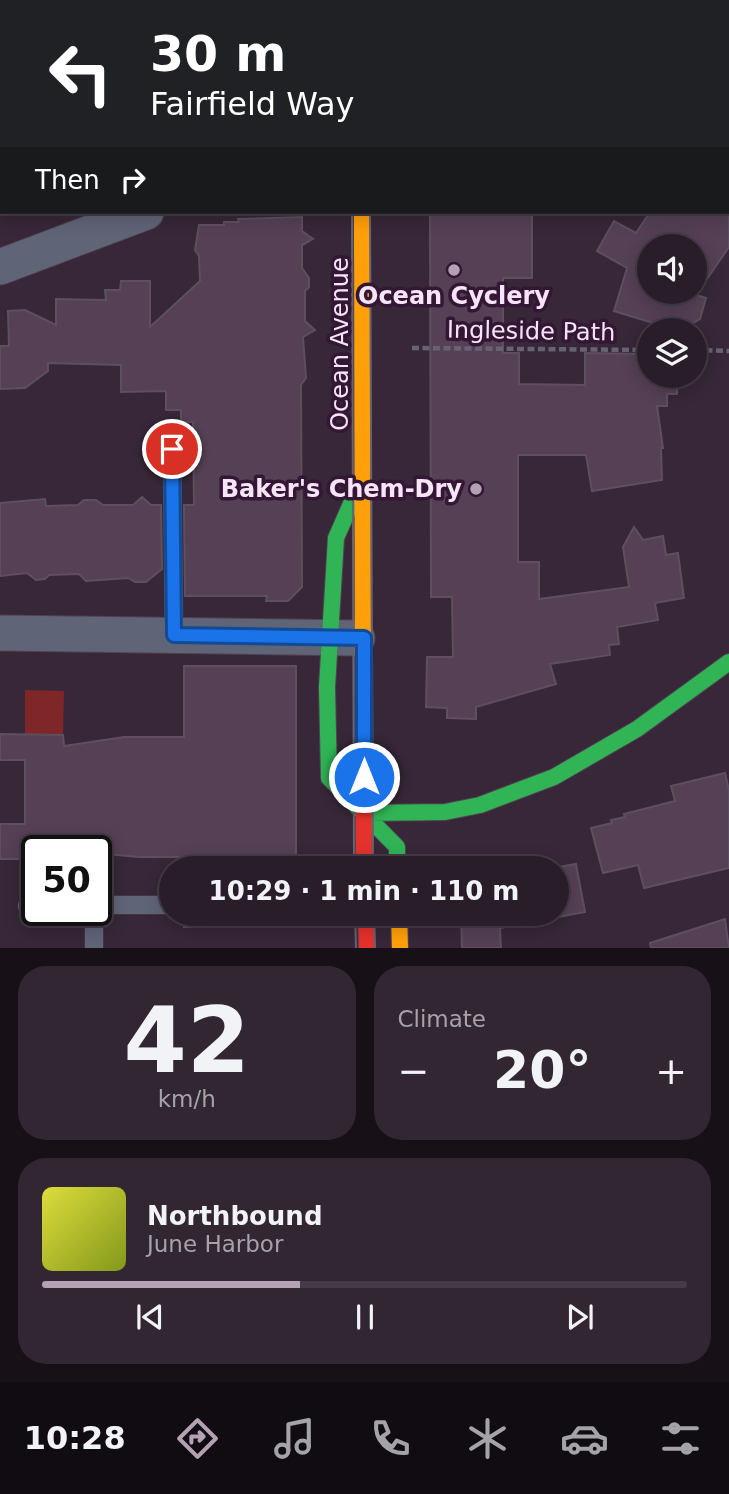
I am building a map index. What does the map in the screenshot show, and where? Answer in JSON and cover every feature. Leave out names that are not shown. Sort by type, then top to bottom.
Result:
[{"type":"main road","name":"Ocean Avenue","points":[[362,214],[363,477],[347,638],[327,687],[329,778],[397,847],[397,856]]},
{"type":"main road","name":"Ocean Avenue","points":[[363,477],[336,538],[364,813],[364,856]]},
{"type":"main road","points":[[364,813],[445,812],[480,804],[554,777],[637,729],[729,662]]},
{"type":"main road","points":[[366,926],[367,948]]},
{"type":"main road","points":[[399,926],[400,948]]},
{"type":"street","points":[[0,267],[141,214]]},
{"type":"street","points":[[0,633],[347,638]]},
{"type":"lane","points":[[172,449],[174,635]]},
{"type":"lane","points":[[112,907],[159,906]]},
{"type":"lane","points":[[94,948],[95,926]]},
{"type":"path","name":"Ingleside Path","points":[[412,348],[637,350]]},
{"type":"path","points":[[707,350],[729,351]]},
{"type":"shaded area","points":[[25,690],[64,691],[63,735],[25,734]]},
{"type":"building","points":[[430,214],[532,214],[532,278],[503,278],[503,353],[519,353],[519,384],[585,385],[585,353],[637,354],[637,388],[677,388],[677,394],[667,394],[667,406],[657,406],[663,448],[662,480],[592,491],[586,455],[518,455],[518,562],[539,562],[539,599],[629,587],[623,547],[634,527],[643,540],[663,536],[666,555],[678,553],[684,598],[655,603],[658,620],[617,627],[619,644],[609,645],[610,655],[550,664],[556,684],[476,707],[476,719],[447,718],[447,708],[426,707],[427,657],[453,657],[452,597],[431,597]]},
{"type":"building","points":[[649,214],[729,214],[729,247],[707,279],[707,234],[637,234],[637,304],[704,304],[700,318],[637,318],[614,311],[627,268],[597,251],[614,221],[636,233]]},
{"type":"building","points":[[302,217],[302,231],[313,239],[302,245],[302,268],[309,278],[309,287],[305,291],[305,321],[315,330],[303,337],[306,378],[301,385],[302,587],[288,601],[266,601],[267,596],[185,596],[184,505],[194,505],[193,422],[181,422],[181,410],[166,410],[166,391],[121,392],[121,365],[48,363],[48,371],[25,388],[0,389],[0,346],[9,346],[8,311],[25,310],[56,325],[56,299],[106,300],[105,290],[120,290],[121,281],[150,281],[150,327],[200,281],[199,256],[195,250],[199,225],[224,225],[224,222],[239,222],[238,219]]},
{"type":"building","points":[[142,497],[151,505],[161,505],[162,569],[146,582],[135,582],[128,578],[86,581],[79,574],[49,575],[45,579],[36,580],[27,573],[0,576],[0,503],[45,499],[46,506],[78,505],[84,500],[96,500],[103,505],[133,505]]},
{"type":"building","points":[[184,666],[296,666],[296,856],[139,857],[112,854],[112,835],[21,835],[21,859],[0,859],[0,824],[25,824],[25,760],[0,760],[0,734],[63,735],[64,746],[124,737],[184,737]]},
{"type":"building","points":[[725,773],[729,790],[729,868],[644,888],[638,865],[603,873],[591,828],[612,823],[611,820],[625,817],[624,814],[675,801],[671,786]]},
{"type":"building","points":[[576,864],[585,912],[569,915],[569,865]]},
{"type":"building","points":[[725,919],[729,948],[651,948],[650,943]]},
{"type":"building","points":[[184,926],[297,926],[184,927]]},
{"type":"building","points":[[461,926],[511,926],[500,928],[501,948],[462,948]]},
{"type":"tram line","points":[[352,214],[354,856]]},
{"type":"tram line","points":[[370,214],[373,856]]},
{"type":"tram line","points":[[355,926],[356,948]]},
{"type":"tram line","points":[[374,926],[375,948]]},
{"type":"traffic: fast","points":[[358,488],[336,538],[327,687],[329,778],[397,847],[397,856]]},
{"type":"traffic: fast","points":[[364,813],[445,812],[480,805],[554,777],[637,729],[729,662]]},
{"type":"traffic: slow","points":[[362,214],[363,688]]},
{"type":"traffic: slow","points":[[399,926],[400,948]]},
{"type":"traffic: jam","points":[[363,688],[364,856]]},
{"type":"traffic: jam","points":[[366,926],[367,948]]},
{"type":"place","name":"Ocean Cyclery","points":[[454,270]]},
{"type":"place","name":"Baker's Chem-Dry","points":[[476,489]]},
{"type":"route","points":[[172,449],[174,635],[364,638],[364,777]]}]
